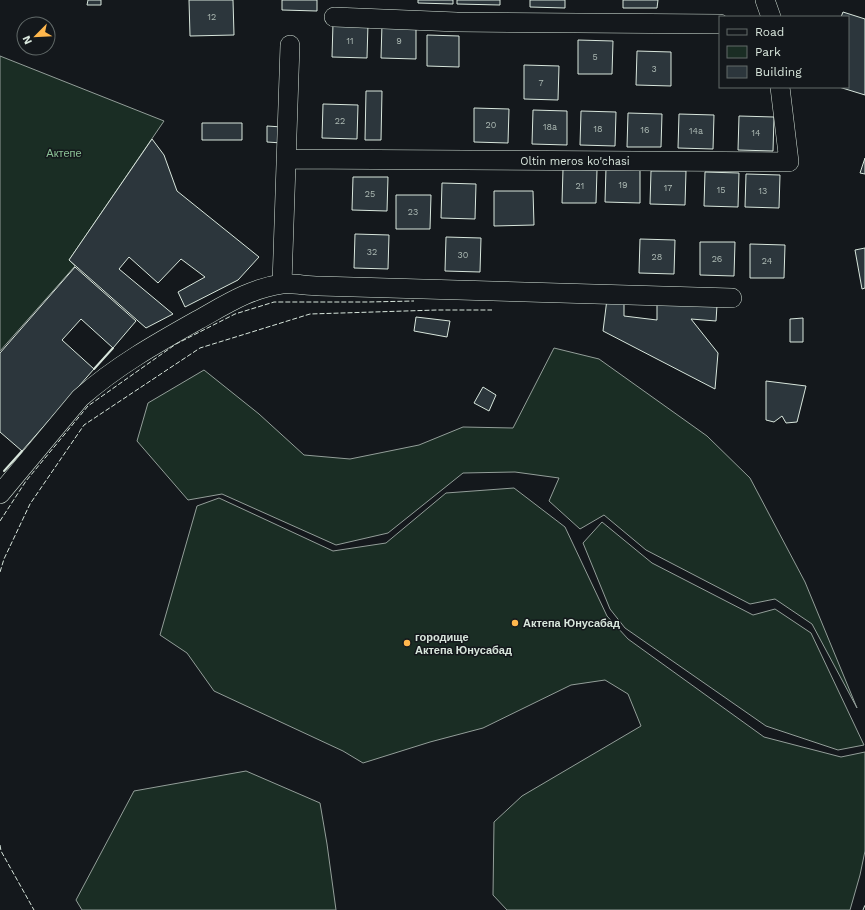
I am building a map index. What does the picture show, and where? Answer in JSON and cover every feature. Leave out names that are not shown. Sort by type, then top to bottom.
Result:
[{"type":"street","points":[[765,0],[771,16]]},
{"type":"street","points":[[334,18],[457,22],[719,24]]},
{"type":"street","points":[[282,284],[290,45]]},
{"type":"street","name":"Oltin meros ko'chasi","points":[[286,159],[789,162],[780,88]]},
{"type":"street","points":[[0,494],[80,398],[108,375],[155,344],[245,294],[282,284],[334,287],[732,298]]},
{"type":"green space","name":"Актепе","points":[[0,56],[164,121],[69,260],[75,266],[0,351]]},
{"type":"green space","points":[[554,348],[599,359],[707,436],[750,478],[805,582],[857,708],[812,624],[775,599],[750,604],[646,550],[604,515],[580,529],[549,501],[559,478],[515,472],[463,473],[388,533],[336,545],[222,494],[188,500],[137,441],[148,403],[204,370],[259,414],[304,455],[350,459],[419,445],[463,427],[513,428]]},
{"type":"green space","points":[[514,488],[565,527],[607,616],[628,639],[764,737],[841,757],[865,752],[865,851],[850,910],[507,910],[493,895],[494,822],[522,796],[641,726],[628,694],[605,680],[571,685],[483,728],[430,742],[363,763],[343,751],[214,691],[187,653],[160,635],[197,506],[219,498],[333,551],[386,543],[446,493]]},
{"type":"green space","points":[[602,522],[652,563],[753,615],[775,609],[811,633],[864,745],[838,750],[766,726],[625,628],[610,609],[583,543]]},
{"type":"green space","points":[[246,771],[320,803],[336,910],[82,910],[76,900],[134,791]]},
{"type":"building","points":[[88,0],[101,0],[101,5],[87,5]]},
{"type":"building","points":[[189,0],[233,0],[234,35],[190,36]]},
{"type":"building","points":[[282,0],[317,0],[317,11],[282,10]]},
{"type":"building","points":[[418,0],[453,0],[453,4],[418,3]]},
{"type":"building","points":[[457,0],[500,0],[500,5],[457,4]]},
{"type":"building","points":[[530,0],[565,0],[565,8],[530,7]]},
{"type":"building","points":[[623,0],[658,0],[657,8],[623,8]]},
{"type":"building","points":[[843,12],[865,19],[865,95],[842,88],[849,88],[849,16],[841,16]]},
{"type":"building","points":[[333,23],[368,24],[367,58],[332,57]]},
{"type":"building","points":[[382,24],[416,25],[416,59],[381,58]]},
{"type":"building","points":[[427,35],[459,36],[459,67],[427,66]]},
{"type":"building","points":[[578,40],[613,41],[612,74],[578,74]]},
{"type":"building","points":[[637,51],[671,52],[671,86],[636,85]]},
{"type":"building","points":[[524,65],[559,66],[558,100],[524,99]]},
{"type":"building","points":[[366,91],[382,91],[381,140],[365,140]]},
{"type":"building","points":[[323,104],[358,105],[357,139],[322,138]]},
{"type":"building","points":[[474,108],[509,109],[508,143],[474,142]]},
{"type":"building","points":[[533,110],[567,111],[567,145],[532,144]]},
{"type":"building","points":[[581,111],[616,112],[615,146],[580,145]]},
{"type":"building","points":[[628,113],[662,114],[661,147],[627,147]]},
{"type":"building","points":[[679,114],[714,115],[713,149],[678,148]]},
{"type":"building","points":[[739,116],[774,117],[773,151],[738,150]]},
{"type":"building","points":[[202,123],[242,123],[242,140],[202,140]]},
{"type":"building","points":[[267,126],[282,127],[282,143],[267,142]]},
{"type":"building","points":[[152,139],[164,155],[177,191],[259,257],[238,280],[185,307],[178,292],[205,277],[181,259],[158,283],[129,257],[119,269],[173,314],[146,328],[69,260]]},
{"type":"building","points":[[865,158],[865,174],[860,173]]},
{"type":"building","points":[[606,168],[640,169],[640,203],[605,202]]},
{"type":"building","points":[[563,169],[597,170],[596,203],[562,203]]},
{"type":"building","points":[[651,171],[686,171],[685,205],[650,204]]},
{"type":"building","points":[[705,172],[739,173],[738,207],[704,206]]},
{"type":"building","points":[[746,174],[780,175],[779,208],[745,207]]},
{"type":"building","points":[[353,177],[388,177],[387,211],[352,210]]},
{"type":"building","points":[[442,183],[476,184],[475,219],[441,218]]},
{"type":"building","points":[[494,191],[533,191],[534,225],[494,226]]},
{"type":"building","points":[[396,195],[431,195],[430,229],[396,229]]},
{"type":"building","points":[[355,234],[389,235],[388,269],[354,268]]},
{"type":"building","points":[[446,237],[481,238],[480,272],[445,271]]},
{"type":"building","points":[[640,239],[675,240],[674,274],[639,273]]},
{"type":"building","points":[[700,242],[735,242],[734,276],[700,275]]},
{"type":"building","points":[[750,244],[785,245],[784,278],[750,278]]},
{"type":"building","points":[[865,248],[865,288],[862,289],[855,250]]},
{"type":"building","points":[[75,267],[136,321],[113,348],[81,319],[62,340],[94,369],[22,451],[0,432],[0,353]]},
{"type":"building","points":[[657,298],[717,305],[716,321],[691,319],[718,353],[715,389],[603,331],[607,299],[624,301],[624,316],[657,320]]},
{"type":"building","points":[[416,317],[450,321],[447,337],[414,331]]},
{"type":"building","points":[[803,318],[803,342],[790,342],[790,319]]},
{"type":"building","points":[[766,381],[806,386],[797,422],[786,423],[782,416],[774,422],[766,420]]},
{"type":"building","points":[[483,387],[496,395],[489,411],[474,403]]},
{"type":"fence","points":[[0,521],[26,481],[88,406],[176,344],[235,314],[274,302],[414,301]]},
{"type":"fence","points":[[0,572],[4,559],[30,504],[84,425],[200,348],[310,314],[437,310],[492,310]]},
{"type":"fence","points":[[0,845],[1,851],[34,910]]},
{"type":"fence","points":[[863,910],[865,905]]},
{"type":"wall","points":[[94,369],[113,348]]},
{"type":"wall","points":[[4,471],[22,451]]},
{"type":"place","name":"Актепа Юнусабад","points":[[515,623]]},
{"type":"place","name":"городище Актепа Юнусабад","points":[[407,643]]}]
